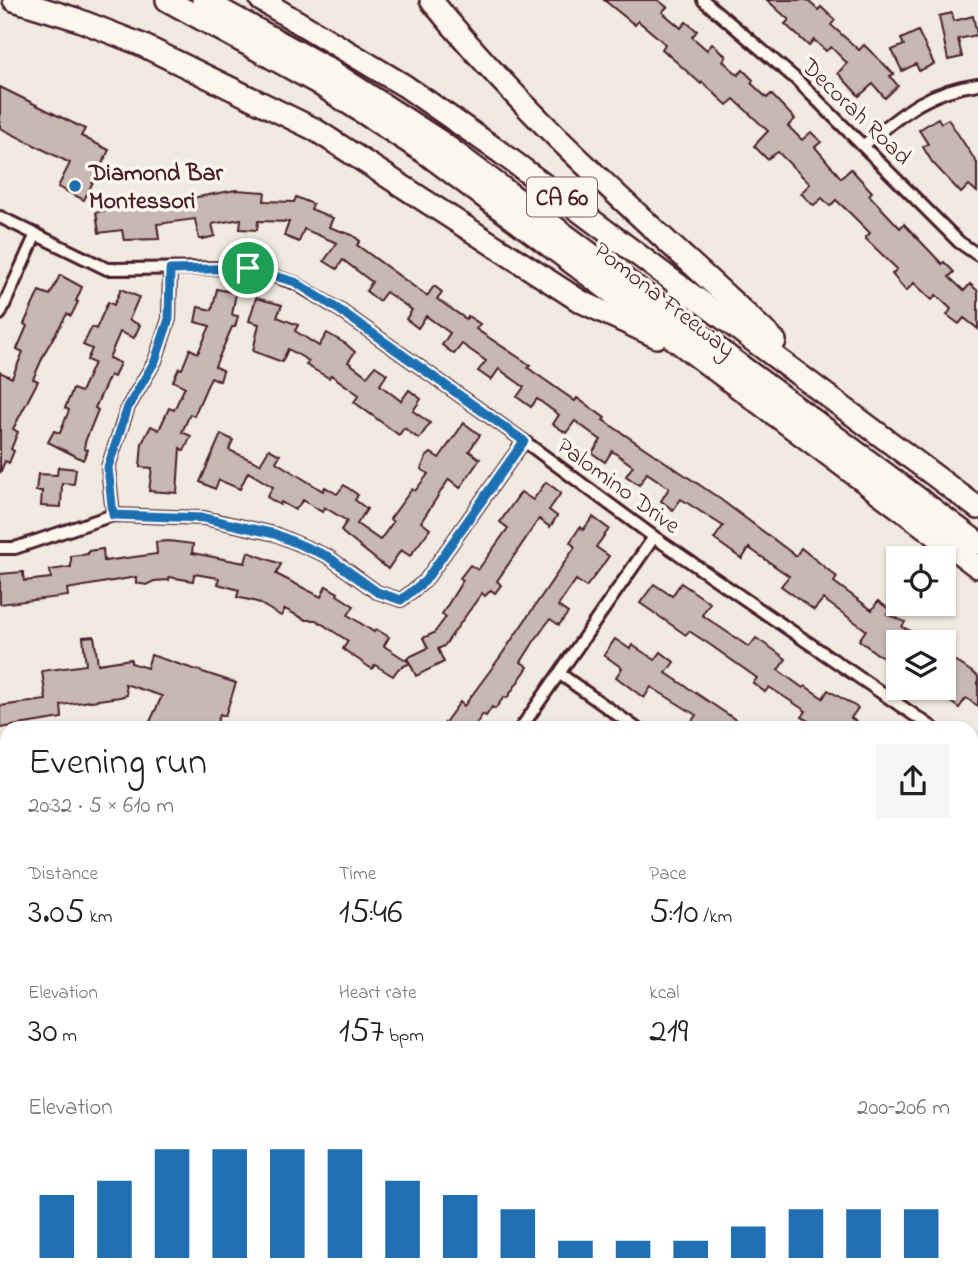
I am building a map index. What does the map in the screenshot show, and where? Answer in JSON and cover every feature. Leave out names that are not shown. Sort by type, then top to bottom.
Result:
[{"type":"highway","points":[[14,0],[76,19],[140,44],[303,123],[580,301],[691,353]]},
{"type":"highway","name":"Pomona Freeway","points":[[167,0],[282,63],[384,124],[473,186],[978,567]]},
{"type":"highway","points":[[204,0],[325,68],[438,140],[978,543]]},
{"type":"highway","points":[[221,0],[330,60],[442,131],[978,532]]},
{"type":"highway","name":"Pomona Freeway","points":[[261,0],[405,86],[461,124],[978,508]]},
{"type":"highway","points":[[431,0],[478,58],[534,117],[850,412]]},
{"type":"street","name":"Decorah Road","points":[[703,0],[797,80],[959,242],[978,256]]},
{"type":"street","points":[[864,145],[911,106],[959,87],[978,84]]},
{"type":"street","name":"Palomino Drive","points":[[0,217],[107,269],[248,268],[295,282],[341,311],[654,537],[923,721]]},
{"type":"street","points":[[0,314],[36,234]]},
{"type":"street","points":[[113,515],[108,467],[128,407],[155,361],[169,319],[170,270]]},
{"type":"street","points":[[0,548],[15,548],[113,515],[204,518],[275,534],[327,556],[377,592],[401,600],[425,581],[524,441]]},
{"type":"street","points":[[526,721],[654,537]]},
{"type":"street","points":[[559,674],[626,721]]},
{"type":"building","points":[[604,0],[658,0],[667,7],[662,12],[681,28],[686,22],[697,31],[692,37],[707,50],[712,44],[726,56],[723,61],[738,75],[743,70],[753,80],[751,83],[767,98],[771,94],[795,119],[788,126],[802,140],[811,132],[821,142],[815,147],[841,178],[851,169],[872,192],[869,195],[900,228],[904,224],[942,264],[944,262],[954,272],[949,277],[964,291],[970,284],[978,291],[978,329],[964,318],[959,324],[947,315],[951,309],[936,295],[932,300],[914,283],[906,291],[892,274],[897,269],[865,238],[870,233],[851,214],[836,200],[830,206],[822,198],[814,205],[810,203],[801,193],[810,184],[778,152],[767,159],[754,146],[768,131],[734,99],[727,105],[662,49],[665,44],[655,35],[638,21],[635,25]]},
{"type":"building","points":[[767,0],[807,0],[818,10],[821,7],[835,20],[831,25],[859,50],[864,45],[894,74],[890,76],[898,86],[885,98],[873,84],[859,96],[838,73],[847,63],[831,47],[826,51],[814,40],[809,46],[785,24],[789,20]]},
{"type":"building","points":[[952,13],[954,21],[973,16],[977,35],[958,39],[962,57],[948,60],[939,16]]},
{"type":"building","points":[[918,31],[934,64],[919,71],[916,64],[902,71],[892,50],[904,45],[901,39]]},
{"type":"building","points":[[0,87],[85,129],[81,136],[109,150],[84,200],[58,187],[70,163],[0,128]]},
{"type":"building","points":[[938,118],[941,123],[948,119],[977,163],[977,192],[969,185],[961,193],[932,162],[923,147],[928,144],[919,130]]},
{"type":"building","points":[[236,190],[265,192],[264,201],[294,202],[296,197],[313,204],[311,209],[333,218],[329,227],[352,235],[360,241],[357,245],[427,296],[434,286],[442,292],[437,299],[466,319],[468,316],[480,324],[476,329],[530,365],[528,368],[575,401],[577,398],[605,418],[603,420],[716,496],[796,556],[801,548],[837,577],[834,582],[872,610],[878,601],[886,607],[886,616],[905,622],[902,627],[908,630],[886,630],[886,658],[877,654],[859,640],[866,630],[823,599],[814,610],[781,586],[789,576],[749,548],[742,559],[714,539],[723,526],[681,499],[673,510],[661,501],[669,488],[647,473],[639,485],[626,476],[633,466],[612,451],[605,462],[592,453],[601,440],[575,421],[566,433],[553,424],[559,415],[537,399],[531,407],[517,397],[524,387],[499,369],[491,380],[478,371],[486,361],[462,344],[454,354],[442,345],[450,333],[426,316],[418,328],[406,319],[412,310],[386,292],[379,301],[366,291],[372,282],[343,260],[337,269],[324,261],[337,243],[304,229],[299,242],[284,236],[289,222],[258,221],[257,230],[240,229],[241,219],[212,224],[215,236],[203,239],[199,239],[195,219],[157,224],[159,239],[124,240],[122,230],[99,233],[96,212],[115,209],[113,201],[153,199],[153,205]]},
{"type":"building","points":[[60,275],[82,287],[76,301],[78,302],[71,316],[67,314],[46,350],[33,379],[38,381],[13,429],[18,432],[11,449],[14,451],[9,463],[5,461],[0,473],[0,372],[12,378],[23,352],[17,349],[27,326],[24,324],[39,291],[50,295]]},
{"type":"building","points":[[121,289],[139,297],[129,320],[140,325],[134,338],[120,332],[109,358],[120,363],[114,377],[110,375],[95,408],[98,410],[85,442],[84,449],[88,450],[83,460],[48,442],[54,431],[60,433],[69,410],[65,408],[73,389],[81,392],[94,363],[87,360],[92,349],[83,345],[92,327],[96,329],[108,302],[114,305]]},
{"type":"building","points":[[217,289],[236,293],[232,315],[238,316],[215,366],[223,371],[220,381],[211,377],[194,416],[190,414],[182,432],[191,436],[184,451],[180,448],[177,493],[149,491],[152,468],[140,467],[142,443],[151,426],[159,430],[169,408],[174,410],[185,387],[173,381],[179,368],[182,369],[190,349],[198,353],[210,326],[195,322],[198,307],[212,310]]},
{"type":"building","points":[[256,298],[282,305],[277,317],[298,325],[295,331],[319,346],[327,333],[346,344],[355,352],[348,362],[367,376],[375,366],[387,374],[380,385],[401,401],[409,390],[421,399],[413,411],[430,423],[419,439],[404,428],[399,435],[354,402],[359,395],[331,375],[329,378],[306,365],[309,361],[288,349],[282,362],[253,351],[259,324],[249,321]]},
{"type":"building","points":[[464,423],[480,435],[469,451],[480,459],[460,488],[449,479],[421,522],[430,529],[428,532],[410,556],[401,550],[388,569],[343,533],[341,530],[347,521],[324,507],[322,512],[303,500],[295,510],[281,502],[280,505],[267,497],[273,487],[248,472],[240,489],[219,480],[215,489],[200,482],[221,434],[233,440],[229,450],[260,464],[269,449],[280,455],[276,462],[323,491],[325,487],[337,494],[344,485],[358,495],[355,500],[367,509],[357,524],[380,540],[393,522],[390,519],[412,489],[415,491],[428,474],[421,469],[426,457],[431,453],[439,458]]},
{"type":"building","points":[[58,467],[76,469],[74,484],[62,483],[61,507],[41,506],[42,491],[36,491],[38,474],[57,475]]},
{"type":"building","points":[[546,482],[561,493],[549,510],[557,516],[550,527],[539,519],[497,581],[501,585],[495,593],[491,590],[485,596],[482,593],[444,646],[438,649],[444,662],[416,676],[410,663],[398,669],[393,676],[375,665],[372,669],[343,649],[348,641],[316,620],[306,620],[285,609],[281,616],[257,602],[237,597],[239,590],[218,584],[219,578],[194,574],[193,581],[169,577],[169,580],[154,581],[146,585],[136,583],[136,577],[67,589],[68,596],[0,604],[0,574],[23,572],[24,581],[51,578],[50,570],[71,567],[71,556],[88,554],[88,551],[103,549],[104,561],[157,554],[156,542],[193,544],[192,553],[245,563],[248,552],[281,564],[276,574],[321,597],[326,586],[354,606],[348,615],[374,632],[376,629],[389,637],[384,646],[409,662],[407,658],[428,648],[423,638],[434,633],[446,617],[442,614],[463,580],[460,578],[470,565],[478,570],[508,528],[500,522],[521,492],[533,500]]},
{"type":"building","points":[[593,517],[609,529],[596,547],[609,556],[600,569],[586,587],[576,580],[558,606],[568,613],[559,625],[550,619],[521,662],[528,667],[507,698],[504,697],[495,709],[492,707],[486,716],[483,714],[478,721],[446,721],[460,702],[464,706],[500,657],[575,547],[570,542],[580,527],[583,530]]},
{"type":"building","points":[[681,583],[710,603],[702,615],[749,647],[756,638],[774,650],[786,659],[778,670],[803,688],[805,686],[823,698],[828,690],[858,708],[851,718],[856,721],[808,721],[802,717],[806,711],[769,687],[765,692],[753,683],[757,678],[689,631],[686,635],[640,603],[654,584],[672,596]]},
{"type":"building","points":[[94,636],[98,664],[131,659],[131,663],[147,668],[151,655],[236,683],[225,716],[220,714],[218,721],[150,721],[162,696],[125,684],[127,695],[61,705],[62,718],[0,721],[0,706],[46,700],[42,671],[86,665],[83,637]]},
{"type":"building","points":[[615,639],[630,649],[632,645],[655,660],[661,652],[674,662],[666,673],[738,721],[692,721],[696,715],[651,687],[644,698],[616,677],[622,668],[604,655]]},
{"type":"building","points":[[956,661],[978,676],[978,706],[966,698],[959,708],[948,700],[956,700]]},
{"type":"place","name":"Diamond Bar Montessori","points":[[75,186]]},
{"type":"route","points":[[248,268],[295,282],[341,311],[524,441],[425,581],[401,600],[377,592],[327,556],[275,534],[204,518],[113,515],[108,467],[128,407],[155,361],[169,319],[170,270],[248,268]]}]
